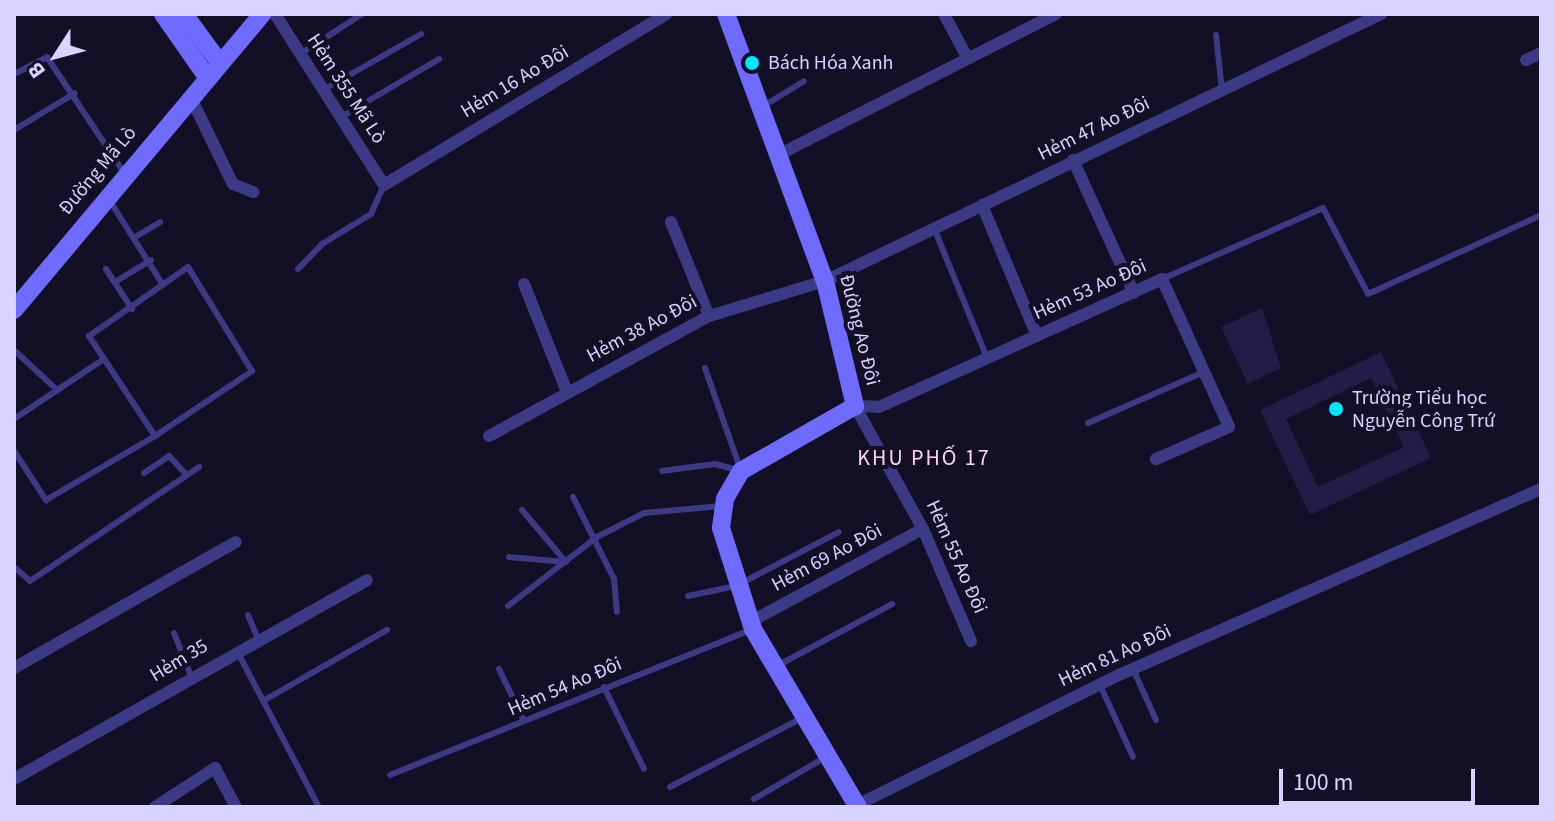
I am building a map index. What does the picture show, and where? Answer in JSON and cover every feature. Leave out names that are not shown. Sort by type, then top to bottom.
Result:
[{"type":"street","points":[[163,14],[213,69]]},
{"type":"street","points":[[184,14],[213,69]]},
{"type":"street","name":"Đường Mã Lò","points":[[14,310],[124,173],[262,14]]},
{"type":"street","name":"Hẻm 355 Mã Lò","points":[[275,14],[384,185]]},
{"type":"street","name":"Hẻm 16 Ao Đôi","points":[[384,185],[666,14]]},
{"type":"street","points":[[944,14],[967,57]]},
{"type":"street","points":[[782,153],[1056,14]]},
{"type":"street","name":"Hẻm 47 Ao Đôi","points":[[825,281],[1381,14]]},
{"type":"street","name":"Đường Ao Đôi","points":[[728,15],[782,153],[825,281],[855,406],[741,471]]},
{"type":"street","points":[[1526,60],[1541,53]]},
{"type":"street","points":[[190,96],[233,184],[253,192]]},
{"type":"street","points":[[1073,160],[1134,293]]},
{"type":"street","points":[[982,205],[1037,336]]},
{"type":"street","points":[[671,222],[709,316]]},
{"type":"street","name":"Hẻm 53 Ao Đôi","points":[[855,406],[879,407],[989,361],[1162,279],[1207,371],[1229,427],[1156,459]]},
{"type":"street","name":"Hẻm 38 Ao Đôi","points":[[489,436],[709,316],[825,281]]},
{"type":"street","points":[[524,284],[567,392]]},
{"type":"street","name":"Hẻm 55 Ao Đôi","points":[[855,406],[923,529],[971,641]]},
{"type":"street","points":[[741,471],[724,506],[721,528],[736,586],[751,626],[773,668],[856,806]]},
{"type":"street","name":"Hẻm 81 Ao Đôi","points":[[856,806],[1133,669],[1541,489]]},
{"type":"street","name":"Hẻm 69 Ao Đôi","points":[[751,626],[923,529]]},
{"type":"street","points":[[14,668],[236,542]]},
{"type":"street","name":"Hẻm 35","points":[[14,779],[236,650],[367,580]]},
{"type":"street","points":[[155,807],[215,768],[236,807]]},
{"type":"lane","points":[[300,54],[362,14]]},
{"type":"lane","points":[[323,90],[421,34]]},
{"type":"lane","points":[[1216,35],[1222,90]]},
{"type":"lane","points":[[14,74],[47,57],[75,93],[124,173]]},
{"type":"lane","points":[[341,117],[439,59]]},
{"type":"lane","points":[[762,107],[804,81]]},
{"type":"lane","points":[[14,130],[75,93]]},
{"type":"lane","points":[[298,269],[322,244],[371,214],[384,185]]},
{"type":"lane","points":[[106,196],[137,236],[163,285]]},
{"type":"lane","points":[[1162,279],[1323,208],[1368,294],[1541,215]]},
{"type":"lane","points":[[137,236],[160,222]]},
{"type":"lane","points":[[934,228],[989,361]]},
{"type":"lane","points":[[115,282],[151,260]]},
{"type":"lane","points":[[14,451],[46,500],[155,436],[252,371],[188,267],[132,309],[89,336],[101,361],[155,436]]},
{"type":"lane","points":[[106,269],[132,309]]},
{"type":"lane","points":[[14,350],[57,390]]},
{"type":"lane","points":[[14,419],[101,361]]},
{"type":"lane","points":[[705,368],[741,471]]},
{"type":"lane","points":[[1088,423],[1207,371]]},
{"type":"lane","points":[[144,473],[169,456],[186,474]]},
{"type":"lane","points":[[662,471],[715,464],[741,471]]},
{"type":"lane","points":[[14,567],[30,581],[199,467]]},
{"type":"lane","points":[[573,497],[597,537],[614,579],[617,612]]},
{"type":"lane","points":[[508,606],[597,537],[644,513],[724,506]]},
{"type":"lane","points":[[522,510],[566,562]]},
{"type":"lane","points":[[688,596],[736,586],[839,532]]},
{"type":"lane","points":[[509,557],[566,562]]},
{"type":"lane","points":[[773,668],[892,604]]},
{"type":"lane","points":[[248,615],[258,638]]},
{"type":"lane","name":"Hẻm 54 Ao Đôi","points":[[390,775],[751,626]]},
{"type":"lane","points":[[263,701],[387,630]]},
{"type":"lane","points":[[174,633],[191,676]]},
{"type":"lane","points":[[236,650],[319,807]]},
{"type":"lane","points":[[499,669],[524,721]]},
{"type":"lane","points":[[1133,669],[1156,720]]},
{"type":"lane","points":[[1100,685],[1133,757]]},
{"type":"lane","points":[[604,687],[644,769]]},
{"type":"lane","points":[[670,787],[802,718]]},
{"type":"lane","points":[[754,799],[826,757]]},
{"type":"building","points":[[1262,308],[1281,368],[1248,384],[1221,327]]},
{"type":"building","points":[[1381,352],[1431,458],[1310,515],[1260,410]],"holes":[[[1371,378],[1404,447],[1318,487],[1286,419]]]},
{"type":"place","name":"Bách Hóa Xanh","points":[[752,63]]},
{"type":"place","name":"Trường Tiểu học Nguyễn Công Trứ","points":[[1336,409]]},
{"type":"district","name":"KHU PHỐ 17","points":[[924,459]]}]
